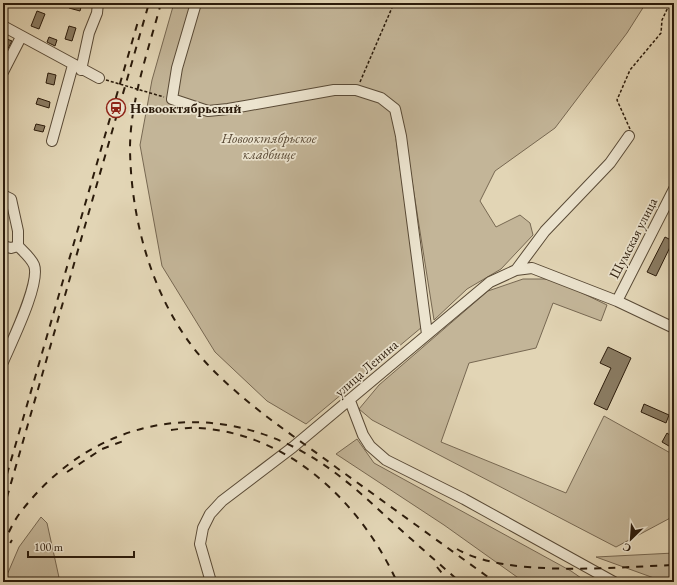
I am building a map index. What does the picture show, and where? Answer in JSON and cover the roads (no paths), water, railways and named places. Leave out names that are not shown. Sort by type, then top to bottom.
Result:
[{"type":"street","points":[[52,140],[97,13],[98,3]]},
{"type":"street","points":[[196,3],[177,68],[172,99],[208,111],[228,109],[334,90],[356,90],[381,98],[395,109],[401,136],[428,334]]},
{"type":"street","points":[[3,26],[77,68],[99,78]]},
{"type":"street","points":[[3,72],[21,36]]},
{"type":"street","points":[[516,270],[545,231],[610,162],[629,136]]},
{"type":"street","name":"Шумская улица","points":[[617,301],[674,189]]},
{"type":"street","points":[[3,195],[11,199],[18,231],[18,246],[34,265],[35,274],[26,309],[3,362]]},
{"type":"street","points":[[3,246],[11,248],[18,246]]},
{"type":"street","name":"улица Ленина","points":[[211,582],[200,544],[203,528],[210,514],[222,501],[350,401],[490,282],[516,270],[532,268],[617,301],[674,328]]},
{"type":"street","points":[[350,401],[363,435],[370,446],[386,460],[464,499],[614,582]]},
{"type":"railway","points":[[3,511],[149,3]]},
{"type":"railway","points":[[161,3],[146,56],[133,112],[130,149],[135,208],[142,237],[150,266],[161,294],[175,321],[192,346],[211,368],[241,396],[288,433],[495,582]]},
{"type":"railway","points":[[3,488],[139,18]]},
{"type":"railway","points":[[3,545],[20,513],[49,481],[81,455],[117,437],[154,426],[192,422],[232,426],[271,437],[310,456],[352,486],[460,582]]},
{"type":"railway","points":[[171,430],[195,428],[231,433],[262,443],[291,458],[318,477],[342,500],[364,525],[382,553],[397,582]]},
{"type":"railway","points":[[67,472],[102,449],[126,440]]},
{"type":"railway","points":[[3,555],[12,540]]},
{"type":"railway","points":[[457,549],[478,558],[503,564],[532,567],[562,569],[674,565]]},
{"type":"railway","points":[[437,567],[449,582]]},
{"type":"place","name":"Новооктябрьский","points":[[116,108]]},
{"type":"park label","name":"Новооктябрьское кладбище","points":[[269,146]]}]
